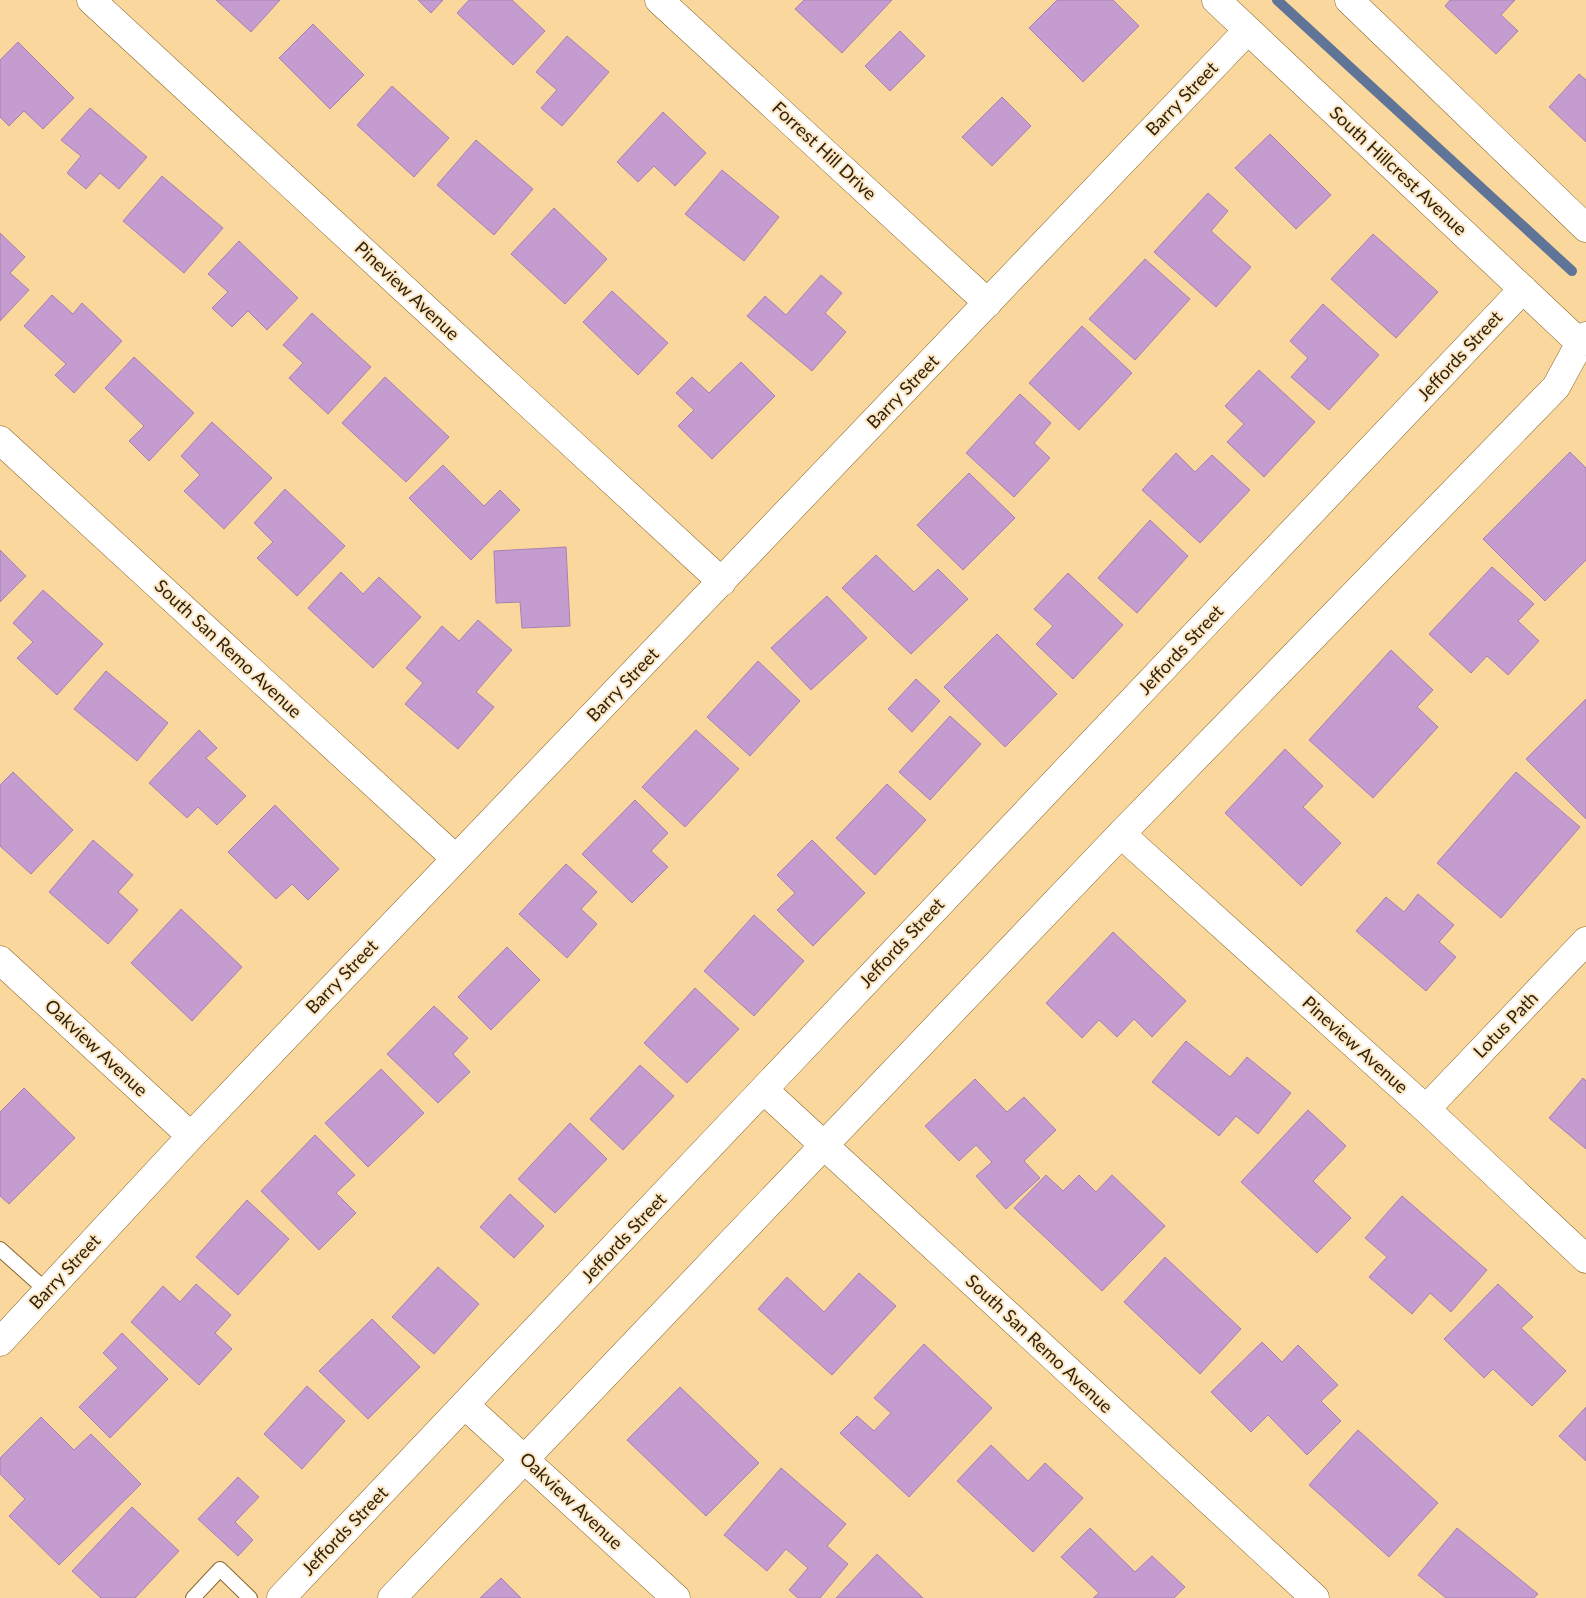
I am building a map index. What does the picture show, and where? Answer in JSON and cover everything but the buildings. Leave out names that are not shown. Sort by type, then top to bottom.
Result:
[{"type":"street","name":"Pineview Avenue","points":[[91,0],[722,582]]},
{"type":"street","name":"Forrest Hill Drive","points":[[659,0],[988,303]]},
{"type":"street","name":"South Hillcrest Avenue","points":[[1216,0],[1524,289],[1583,340]]},
{"type":"street","points":[[1349,0],[1586,228]]},
{"type":"street","name":"Barry Street","points":[[0,1342],[191,1136],[455,858],[722,582],[1248,30]]},
{"type":"street","name":"Jeffords Street","points":[[282,1598],[1524,289]]},
{"type":"street","points":[[392,1598],[1121,834],[1556,387],[1583,340]]},
{"type":"street","name":"South San Remo Avenue","points":[[0,440],[455,858]]},
{"type":"street","name":"Pineview Avenue","points":[[1121,834],[1426,1109],[1586,1259]]},
{"type":"street","name":"Lotus Path","points":[[1426,1109],[1586,941]]},
{"type":"street","name":"Oakview Avenue","points":[[0,960],[191,1136]]},
{"type":"street","name":"South San Remo Avenue","points":[[764,1090],[1315,1598]]},
{"type":"street","name":"Oakview Avenue","points":[[466,1406],[676,1598]]},
{"type":"lane","points":[[0,1248],[47,1291]]},
{"type":"lane","points":[[193,1598],[220,1569],[250,1598]]},
{"type":"waterway","points":[[1277,0],[1572,271]]}]
